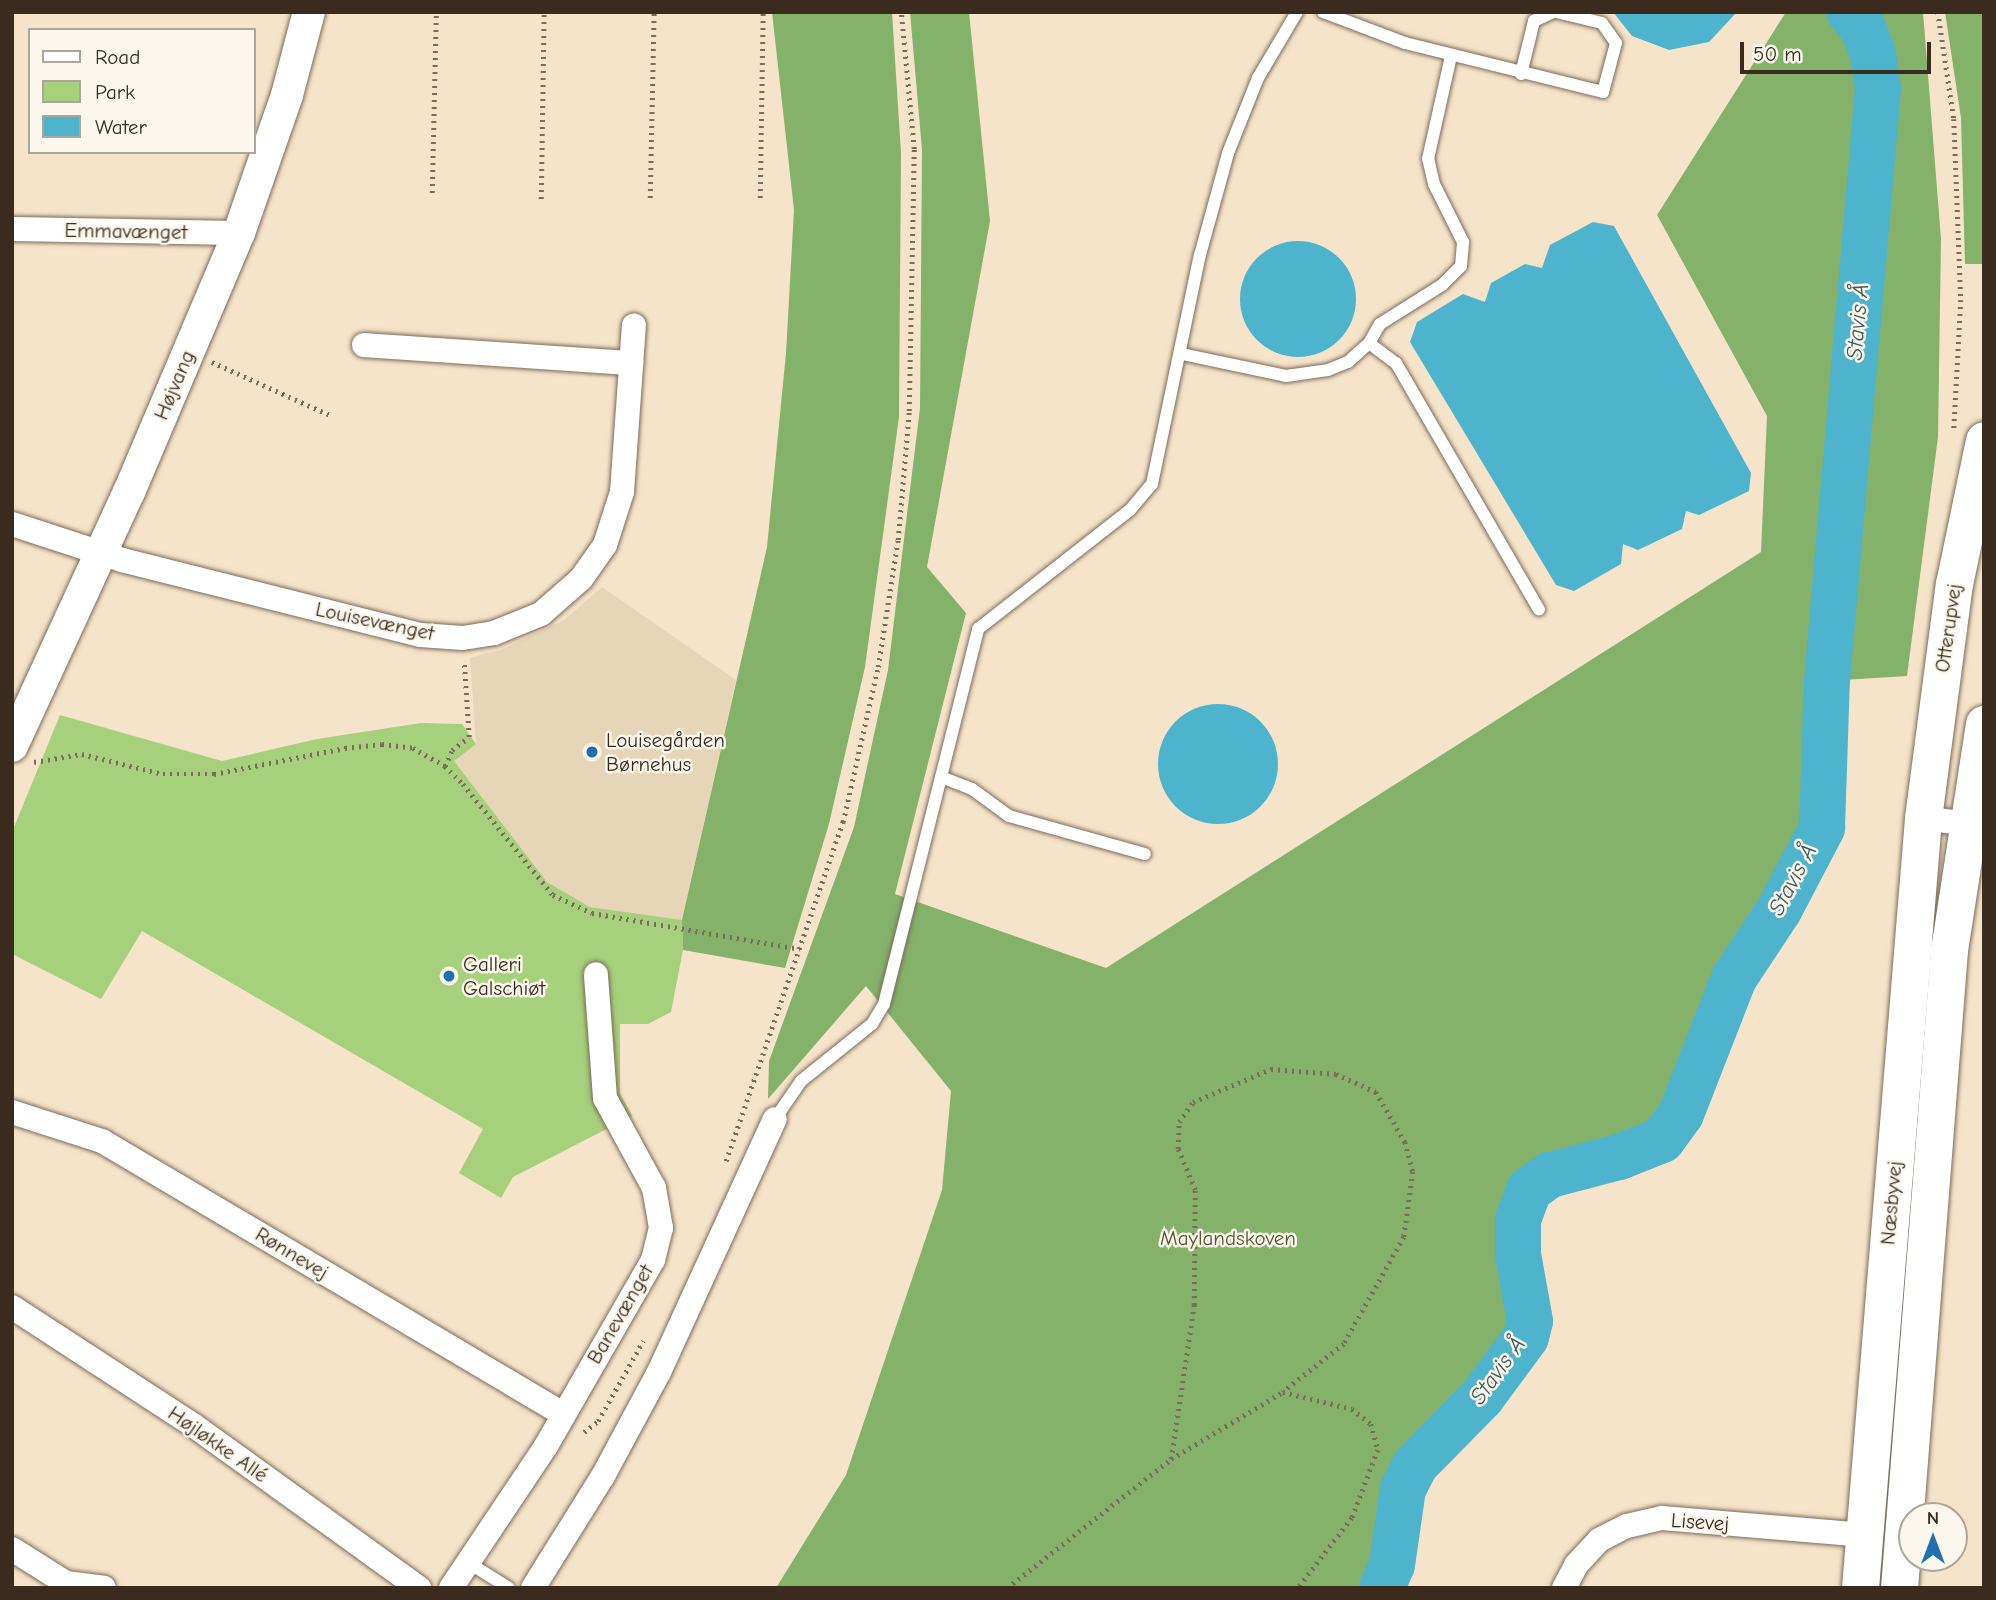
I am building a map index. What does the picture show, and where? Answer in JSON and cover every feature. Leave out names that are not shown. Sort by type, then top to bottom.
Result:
[{"type":"main road","name":"Otterupvej","points":[[1923,818],[1954,584],[1969,439]]},
{"type":"main road","points":[[1975,826],[1984,724]]},
{"type":"main road","name":"Næsbyvej","points":[[1860,1588],[1923,818]]},
{"type":"main road","name":"Næsbyvej","points":[[1899,1588],[1949,950],[1975,826]]},
{"type":"street","name":"Højvang","points":[[18,755],[101,552],[239,233],[287,95],[309,12]]},
{"type":"street","name":"Emmavænget","points":[[12,229],[239,233]]},
{"type":"street","name":"Louisevænget","points":[[12,524],[101,552],[420,635],[463,638],[494,633],[541,614],[582,579],[605,545],[622,492],[634,325]]},
{"type":"street","points":[[364,345],[631,363]]},
{"type":"street","points":[[1923,818],[1975,826]]},
{"type":"street","name":"Banevænget","points":[[450,1588],[469,1563],[562,1414],[653,1259],[661,1227],[653,1188],[604,1098],[597,974]]},
{"type":"street","name":"Rønnevej","points":[[12,1112],[102,1141],[562,1414]]},
{"type":"street","points":[[533,1588],[603,1476],[659,1372],[775,1119]]},
{"type":"street","name":"Højløkke Allé","points":[[12,1307],[193,1425],[419,1588]]},
{"type":"street","name":"Lisevej","points":[[1564,1588],[1576,1564],[1599,1540],[1627,1526],[1662,1518],[1865,1535]]},
{"type":"street","points":[[12,1549],[66,1583],[104,1588]]},
{"type":"lane","points":[[775,1119],[801,1081],[879,1016],[978,629],[1147,492],[1182,354],[1200,255],[1228,153],[1258,78],[1297,12]]},
{"type":"lane","points":[[1322,12],[1361,29],[1451,56],[1521,74],[1603,92],[1616,43],[1602,23],[1555,12],[1534,21],[1521,74]]},
{"type":"lane","points":[[1182,354],[1302,377],[1339,367],[1369,343],[1393,313],[1442,285],[1461,265],[1464,242],[1434,184],[1428,159],[1451,56]]},
{"type":"lane","points":[[1369,343],[1396,363],[1539,610]]},
{"type":"lane","points":[[941,778],[972,789],[1009,816],[1145,854]]},
{"type":"lane","points":[[469,1563],[509,1588]]},
{"type":"path","points":[[432,193],[436,12]]},
{"type":"path","points":[[541,200],[544,12]]},
{"type":"path","points":[[650,198],[654,12]]},
{"type":"path","points":[[760,198],[763,12]]},
{"type":"path","points":[[723,1168],[843,822],[878,667],[898,540],[909,411],[914,149],[901,12]]},
{"type":"path","points":[[1938,12],[1954,119],[1969,439]]},
{"type":"path","points":[[189,351],[332,416]]},
{"type":"path","points":[[445,766],[452,750],[469,737],[463,638]]},
{"type":"path","points":[[18,755],[82,754],[163,775],[214,774],[382,744],[413,748],[445,766],[553,895],[592,913],[800,949]]},
{"type":"path","points":[[1007,1588],[1171,1459],[1283,1392],[1344,1343],[1404,1237],[1413,1172],[1405,1142],[1376,1092],[1336,1073],[1270,1069],[1193,1102],[1179,1122],[1178,1149],[1195,1189],[1194,1305],[1171,1459]]},
{"type":"path","points":[[598,1421],[649,1330]]},
{"type":"path","points":[[1283,1392],[1352,1409],[1371,1424],[1378,1450],[1352,1518],[1298,1588]]},
{"type":"shaded area","name":"Louisegården Børnehus","points":[[602,587],[736,680],[682,920],[590,907],[547,882],[453,760],[476,744],[470,658],[500,650],[563,621]]},
{"type":"green space","points":[[772,12],[892,12],[901,153],[899,417],[865,667],[829,824],[785,968],[683,950],[682,920],[767,547],[786,353],[794,210]]},
{"type":"green space","name":"Maylandskoven","points":[[910,12],[969,12],[990,221],[927,567],[966,613],[895,894],[1106,968],[1761,552],[1767,416],[1657,215],[1786,12],[1923,12],[1941,239],[1938,437],[1907,676],[1827,681],[1822,828],[1779,910],[1734,978],[1681,1114],[1662,1140],[1619,1157],[1550,1175],[1529,1190],[1518,1220],[1518,1254],[1530,1321],[1526,1337],[1482,1397],[1415,1465],[1403,1489],[1392,1565],[1382,1588],[776,1588],[846,1475],[942,1190],[951,1091],[866,986],[768,1099],[769,1061],[854,827],[888,670],[920,408],[922,150]]},
{"type":"green space","points":[[1945,12],[1984,12],[1984,264],[1965,264],[1961,118]]},
{"type":"green space","name":"Galleri Galschiøt","points":[[60,715],[222,761],[317,739],[421,723],[462,724],[476,744],[454,761],[547,882],[590,907],[682,920],[683,950],[671,1012],[648,1024],[620,1024],[620,1093],[632,1116],[513,1177],[501,1198],[459,1173],[483,1129],[142,931],[101,999],[12,954],[12,832]]},
{"type":"water","points":[[1613,12],[1737,12],[1709,42],[1669,50],[1632,36]]},
{"type":"water","points":[[1593,222],[1614,226],[1751,473],[1749,491],[1699,515],[1686,511],[1682,529],[1638,550],[1623,544],[1621,564],[1574,591],[1556,585],[1410,342],[1417,322],[1463,294],[1485,302],[1491,283],[1525,264],[1542,268],[1550,245]]},
{"type":"water","points":[[1298,241],[1320,245],[1339,258],[1352,277],[1356,299],[1352,321],[1339,340],[1320,353],[1298,357],[1276,353],[1257,340],[1244,321],[1240,299],[1244,277],[1257,258],[1276,245]]},
{"type":"water","points":[[1218,704],[1241,708],[1261,721],[1274,741],[1278,764],[1274,787],[1261,807],[1241,820],[1218,824],[1195,820],[1175,807],[1162,787],[1158,764],[1162,741],[1175,721],[1195,708]]},
{"type":"waterway","name":"Stavis Å","points":[[1382,1588],[1392,1565],[1403,1489],[1415,1465],[1482,1397],[1526,1337],[1530,1321],[1518,1254],[1518,1220],[1529,1190],[1550,1175],[1619,1157],[1662,1140],[1681,1114],[1734,978],[1779,910],[1822,828],[1827,681],[1878,89],[1873,54],[1863,28],[1849,12]]},
{"type":"place","name":"Louisegården Børnehus","points":[[592,752]]},
{"type":"place","name":"Galleri Galschiøt","points":[[449,976]]}]
